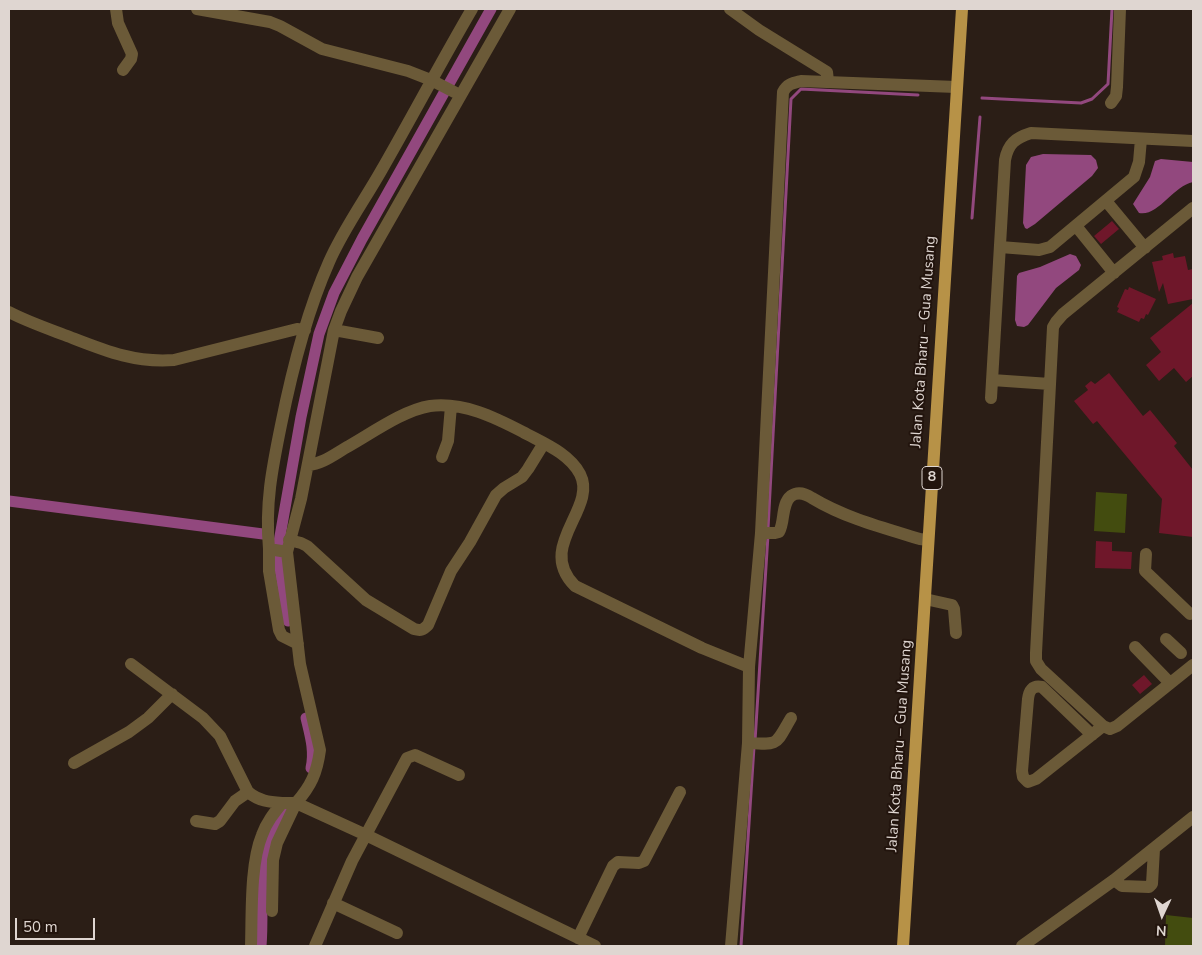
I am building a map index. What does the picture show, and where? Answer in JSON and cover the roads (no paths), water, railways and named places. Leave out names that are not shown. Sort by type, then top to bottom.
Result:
[{"type":"main road","name":"Jalan Kota Bharu – Gua Musang","points":[[902,946],[962,9]]},
{"type":"street","points":[[116,9],[118,23],[132,54],[124,70]]},
{"type":"street","points":[[197,9],[270,22],[322,49],[382,63],[432,80],[458,94]]},
{"type":"street","points":[[298,644],[282,636],[279,630],[269,571],[267,530],[269,488],[283,416],[305,330],[326,270],[339,242],[472,9]]},
{"type":"street","points":[[272,911],[274,860],[277,843],[296,803],[311,785],[320,750],[300,664],[288,546],[301,499],[334,330],[357,277],[458,94],[510,9]]},
{"type":"street","points":[[730,9],[759,30],[827,72],[828,81]]},
{"type":"street","points":[[1111,103],[1116,96],[1117,87],[1120,9]]},
{"type":"street","points":[[731,946],[753,744],[750,666],[767,533],[782,98],[786,87],[801,81],[956,87]]},
{"type":"street","points":[[991,398],[1005,160],[1007,151],[1014,140],[1031,133],[1193,141]]},
{"type":"street","points":[[1000,248],[1044,249],[1050,247],[1134,177],[1139,162],[1141,139]]},
{"type":"street","points":[[1106,201],[1145,248]]},
{"type":"street","points":[[1193,208],[1056,322],[1052,334],[1036,661],[1042,669],[1103,726],[1110,728],[1117,726],[1193,665]]},
{"type":"street","points":[[1076,226],[1114,273]]},
{"type":"street","points":[[9,312],[32,323],[114,354],[156,362],[174,360],[285,332],[305,330]]},
{"type":"street","points":[[334,330],[378,338]]},
{"type":"street","points":[[992,380],[1050,384]]},
{"type":"street","points":[[308,465],[323,461],[409,413],[429,406],[451,406],[472,409],[496,418],[565,456],[576,467],[582,477],[581,501],[563,546],[561,556],[562,568],[566,578],[585,592],[702,648],[750,666]]},
{"type":"street","points":[[442,457],[448,441],[451,406]]},
{"type":"street","points":[[269,549],[301,543],[307,546],[366,600],[383,612],[420,631],[428,625],[451,571],[470,542],[496,495],[522,477],[544,443]]},
{"type":"street","points":[[767,533],[779,532],[788,499],[792,495],[802,493],[829,507],[868,523],[928,540]]},
{"type":"street","points":[[1146,554],[1145,571],[1191,613]]},
{"type":"street","points":[[925,598],[952,605],[956,633]]},
{"type":"street","points":[[1166,639],[1181,653]]},
{"type":"street","points":[[1135,647],[1170,683]]},
{"type":"street","points":[[131,664],[203,718],[220,736],[248,792],[255,798],[267,802],[296,803],[595,946]]},
{"type":"street","points":[[1092,735],[1042,687],[1036,686],[1031,689],[1028,699],[1022,771],[1024,779],[1028,782],[1034,781],[1092,735],[1103,726]]},
{"type":"street","points":[[74,763],[129,732],[148,718],[172,694]]},
{"type":"street","points":[[753,744],[771,745],[777,741],[791,718]]},
{"type":"street","points":[[315,946],[333,903],[366,835],[396,775],[407,758],[410,755],[420,756],[459,775]]},
{"type":"street","points":[[196,821],[215,824],[220,821],[235,800],[248,792]]},
{"type":"street","points":[[578,938],[613,866],[618,862],[639,863],[644,861],[680,792]]},
{"type":"street","points":[[251,946],[255,860],[267,823],[282,803]]},
{"type":"street","points":[[1029,944],[1193,817]]},
{"type":"street","points":[[1114,880],[1122,886],[1149,888],[1152,884],[1154,849]]},
{"type":"street","points":[[333,903],[397,933]]},
{"type":"waterway","points":[[279,542],[301,417],[319,334],[334,293],[362,239],[491,9]]},
{"type":"waterway","points":[[982,98],[1081,103],[1092,99],[1108,84],[1112,9]]},
{"type":"waterway","points":[[768,529],[791,99],[801,89],[918,95]]},
{"type":"waterway","points":[[972,218],[980,117]]},
{"type":"waterway","points":[[9,501],[263,534]]},
{"type":"waterway","points":[[755,741],[768,535]]},
{"type":"waterway","points":[[278,557],[288,621]]},
{"type":"waterway","points":[[306,718],[312,749],[311,768]]},
{"type":"waterway","points":[[741,946],[754,747]]},
{"type":"waterway","points":[[261,946],[262,880],[265,855],[271,833],[285,807]]}]
